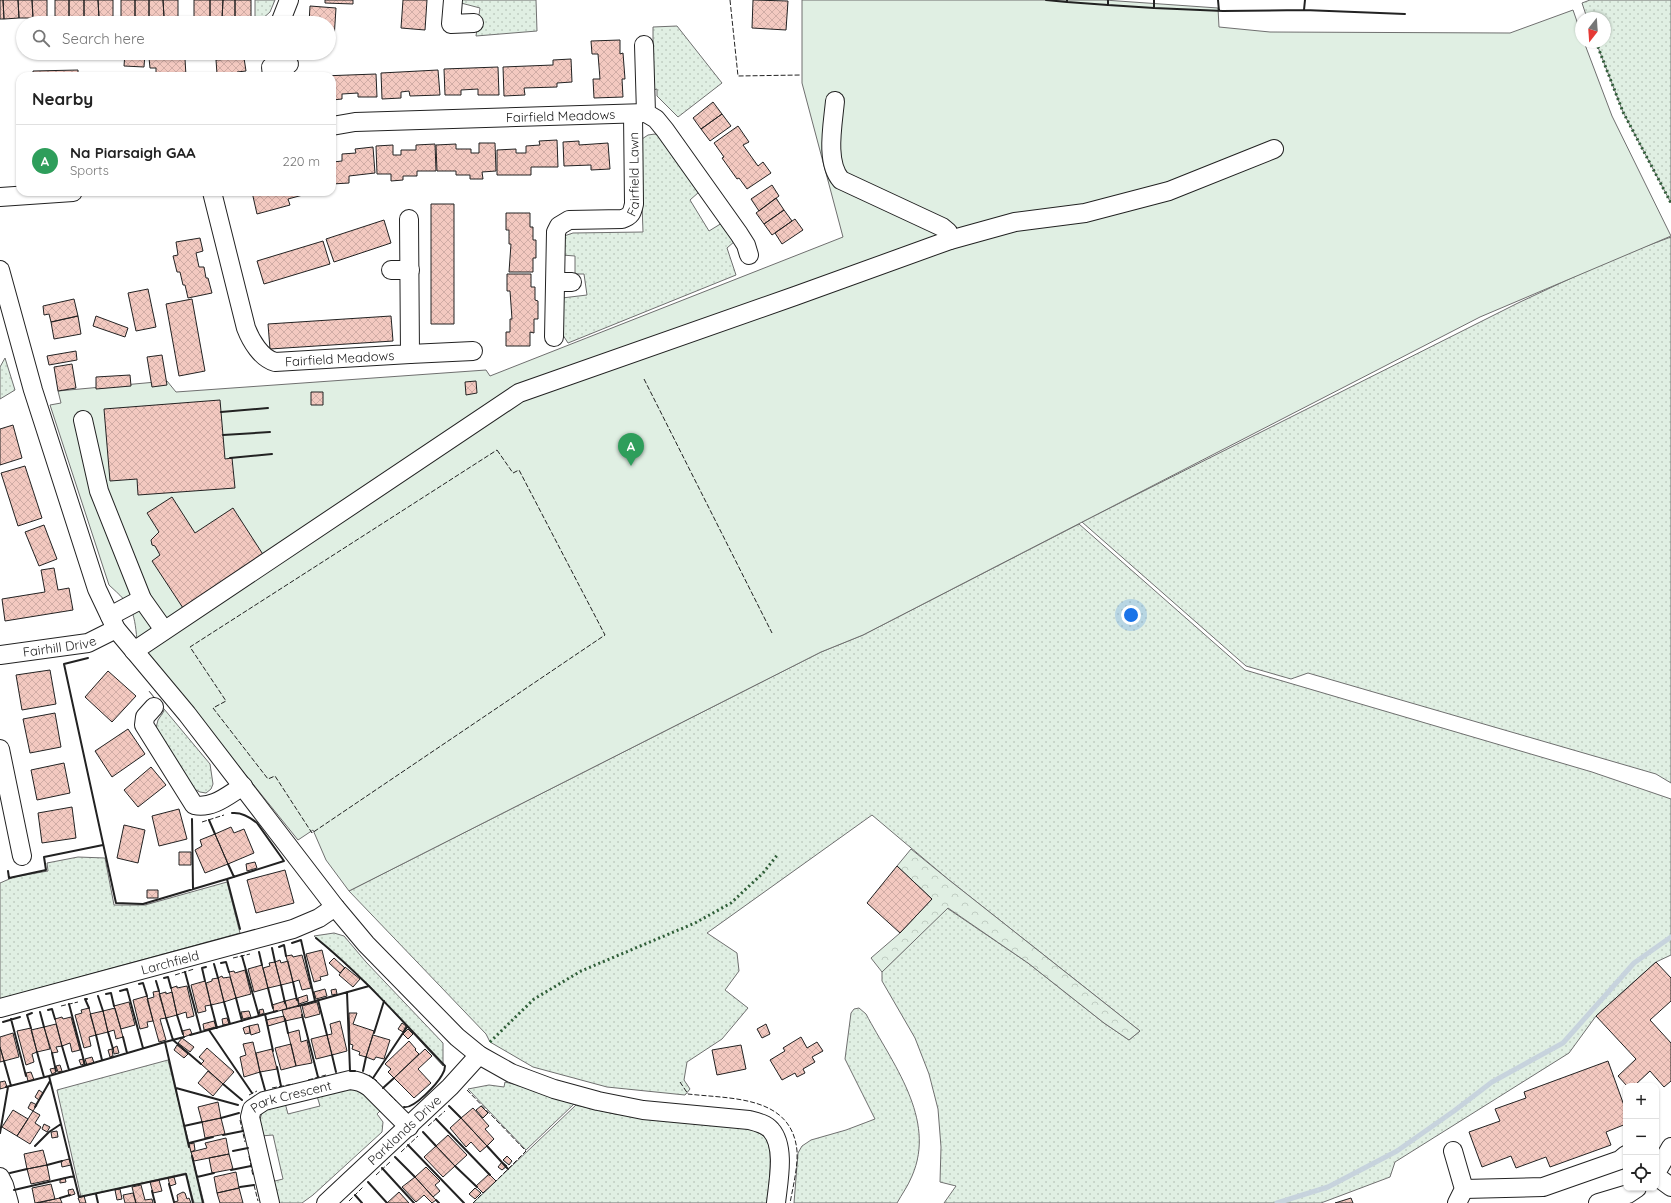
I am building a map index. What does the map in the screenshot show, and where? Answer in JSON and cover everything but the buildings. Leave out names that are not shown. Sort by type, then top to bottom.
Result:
[{"type":"street","points":[[283,16],[289,0]]},
{"type":"street","points":[[453,0],[451,24],[474,23]]},
{"type":"street","name":"Fairfield Lawn","points":[[554,337],[564,282],[556,232],[559,226],[569,220],[622,220],[632,213],[634,204],[644,45]]},
{"type":"street","points":[[272,72],[271,67],[289,64]]},
{"type":"street","points":[[835,101],[832,156],[836,174],[841,180],[942,227],[948,232],[950,240]]},
{"type":"street","name":"Fairfield Lawn","points":[[639,114],[656,119],[665,130],[739,234],[746,245],[749,255]]},
{"type":"street","name":"Fairfield Meadows","points":[[336,125],[355,122],[639,114]]},
{"type":"street","points":[[134,651],[519,393],[950,240],[1016,222],[1085,214],[1169,191],[1274,149]]},
{"type":"street","points":[[0,197],[16,196]]},
{"type":"street","name":"Fairfield Meadows","points":[[213,196],[246,328],[251,338],[266,358],[275,362],[410,354],[409,219]]},
{"type":"street","points":[[0,270],[33,390],[97,589],[113,623],[134,651],[187,714],[335,907],[366,944],[436,1018],[479,1055],[511,1073],[531,1081],[598,1101],[643,1110],[749,1120],[762,1124],[771,1130],[776,1140],[780,1155],[776,1203]]},
{"type":"street","points":[[391,270],[410,270]]},
{"type":"street","points":[[410,354],[473,351]]},
{"type":"street","points":[[83,420],[99,491],[142,599],[164,630]]},
{"type":"street","name":"Fairhill Drive","points":[[0,655],[88,643],[142,599]]},
{"type":"street","points":[[154,707],[145,717],[144,725],[194,805],[202,807],[211,805],[243,786]]},
{"type":"street","points":[[0,749],[22,856]]},
{"type":"street","name":"Larchfield","points":[[0,1008],[293,929],[319,918],[335,907]]},
{"type":"street","name":"Parklands Drive","points":[[326,1203],[409,1127],[450,1087],[479,1055]]},
{"type":"street","name":"Park Crescent","points":[[270,1203],[250,1117],[252,1109],[264,1100],[350,1080],[356,1080],[363,1082],[369,1087],[409,1127]]},
{"type":"street","points":[[1659,1170],[1671,1148]]},
{"type":"street","points":[[1453,1151],[1461,1196],[1543,1187],[1620,1160],[1623,1158]]},
{"type":"street","points":[[0,1177],[9,1203]]},
{"type":"street","points":[[1659,1177],[1671,1187]]},
{"type":"street","points":[[1598,1203],[1628,1194],[1632,1191]]},
{"type":"green space","points":[[255,0],[275,0],[270,12],[265,16],[255,16]]},
{"type":"green space","points":[[461,0],[536,0],[537,31],[476,36],[480,8],[461,3]]},
{"type":"green space","points":[[802,0],[1104,0],[1218,8],[1219,27],[1270,32],[1510,33],[1573,10],[1575,16],[1575,48],[1586,48],[1612,116],[1671,236],[1480,317],[863,635],[821,652],[349,891],[326,860],[313,830],[298,840],[137,640],[135,621],[127,603],[109,585],[50,405],[61,403],[58,391],[167,381],[176,392],[486,370],[490,376],[843,237],[802,83]]},
{"type":"green space","points":[[1590,0],[1671,0],[1671,203],[1623,112],[1598,48],[1611,48],[1611,12],[1585,12],[1582,3]]},
{"type":"green space","points":[[677,26],[722,83],[678,117],[657,96],[657,89],[653,90],[653,27]]},
{"type":"green space","points":[[655,134],[661,137],[699,192],[690,200],[709,231],[722,223],[735,241],[727,248],[736,275],[568,343],[561,332],[562,298],[587,295],[584,274],[575,274],[575,256],[562,255],[564,236],[573,233],[643,232],[640,148],[642,139],[648,135]]},
{"type":"green space","points":[[1671,237],[1671,783],[1656,774],[1308,673],[1291,679],[1246,666],[1082,522],[1518,303],[1614,258]]},
{"type":"green space","points":[[5,358],[15,390],[0,399],[0,367]]},
{"type":"green space","points":[[1079,524],[1245,670],[1592,772],[1671,799],[1671,955],[1656,962],[1596,1016],[1569,1053],[1395,1162],[1390,1177],[1321,1203],[944,1203],[956,1186],[940,1182],[941,1147],[938,1109],[929,1074],[915,1038],[882,981],[882,972],[947,908],[1028,963],[1104,1023],[1129,1040],[1140,1031],[949,880],[872,815],[707,933],[737,953],[739,971],[725,990],[748,1008],[722,1039],[687,1062],[684,1080],[690,1089],[685,1095],[607,1087],[533,1067],[490,1042],[486,1034],[349,891],[821,652],[863,635]]},
{"type":"green space","points":[[149,691],[210,764],[213,784],[211,789],[206,793],[194,789],[156,728],[158,720],[164,711]]},
{"type":"green space","points":[[911,849],[1140,1031],[1129,1040],[1104,1023],[1028,963],[948,908],[882,972],[871,958],[900,933],[932,899],[897,866]]},
{"type":"green space","points":[[78,857],[105,858],[114,905],[145,905],[227,882],[240,933],[0,999],[0,883],[14,877],[48,871],[47,863]]},
{"type":"green space","points":[[334,933],[344,936],[366,962],[443,1043],[443,1066],[370,986],[314,936]]},
{"type":"green space","points":[[859,1008],[866,1014],[899,1072],[915,1113],[919,1134],[918,1155],[912,1176],[897,1203],[794,1203],[798,1153],[802,1146],[811,1140],[846,1130],[875,1119],[845,1059],[851,1013],[854,1009]]},
{"type":"green space","points":[[168,1060],[204,1203],[194,1203],[186,1173],[81,1197],[57,1090]]},
{"type":"green space","points":[[505,1082],[574,1104],[526,1150],[468,1089],[489,1085],[504,1087]]},
{"type":"green space","points":[[342,1089],[359,1089],[381,1110],[377,1114],[383,1122],[382,1132],[313,1195],[302,1203],[278,1203],[271,1182],[283,1179],[273,1135],[261,1136],[260,1119],[263,1110],[285,1103],[288,1114],[320,1106],[317,1096]]},
{"type":"green space","points":[[576,1105],[615,1114],[751,1129],[765,1137],[770,1150],[767,1203],[473,1203]]},
{"type":"waterway","points":[[1277,1203],[1328,1187],[1397,1151],[1492,1082],[1563,1043],[1634,963],[1671,937]]},
{"type":"hedge","points":[[1598,48],[1623,112],[1671,203]]},
{"type":"hedge","points":[[490,1042],[534,999],[581,971],[695,923],[731,903],[763,873],[778,854]]},
{"type":"fence","points":[[730,0],[738,76],[801,75]]},
{"type":"fence","points":[[644,379],[772,633]]},
{"type":"fence","points":[[497,450],[513,473],[519,470],[605,635],[312,833],[275,776],[268,779],[213,708],[226,701],[190,647],[497,450]]},
{"type":"fence","points":[[202,822],[224,815]]},
{"type":"fence","points":[[233,958],[250,954]]},
{"type":"fence","points":[[175,975],[194,969]]},
{"type":"fence","points":[[61,1006],[78,1002]]},
{"type":"fence","points":[[308,1080],[326,1075]]},
{"type":"fence","points":[[369,1075],[377,1081]]},
{"type":"fence","points":[[680,1082],[688,1094],[740,1099],[756,1103],[771,1110],[784,1119],[793,1133],[797,1151],[796,1170],[790,1203]]},
{"type":"fence","points":[[272,1088],[293,1084]]},
{"type":"fence","points":[[467,1090],[526,1151],[494,1183]]},
{"type":"fence","points":[[249,1095],[257,1091]]},
{"type":"fence","points":[[389,1094],[396,1101]]},
{"type":"fence","points":[[428,1126],[445,1111]]},
{"type":"fence","points":[[240,1120],[245,1142]]},
{"type":"fence","points":[[401,1152],[418,1136]]},
{"type":"fence","points":[[249,1156],[253,1176]]},
{"type":"fence","points":[[376,1175],[390,1162]]},
{"type":"fence","points":[[254,1185],[258,1201]]},
{"type":"fence","points":[[349,1201],[363,1187]]},
{"type":"fence","points":[[473,1203],[485,1191]]},
{"type":"wall","points":[[1046,0],[1067,2]]},
{"type":"wall","points":[[1067,0],[1067,2],[1108,5]]},
{"type":"wall","points":[[1108,0],[1108,5],[1154,8]]},
{"type":"wall","points":[[1154,0],[1154,8],[1223,11],[1304,10]]},
{"type":"wall","points":[[1218,0],[1219,11]]},
{"type":"wall","points":[[1305,0],[1304,10],[1405,14]]},
{"type":"wall","points":[[221,412],[268,408]]},
{"type":"wall","points":[[223,435],[270,432]]},
{"type":"wall","points":[[230,458],[272,454]]},
{"type":"wall","points":[[88,658],[64,664],[116,903],[143,904],[227,879],[240,929]]},
{"type":"wall","points":[[227,879],[284,861],[257,823],[246,815],[232,813]]},
{"type":"wall","points":[[192,819],[193,889]]},
{"type":"wall","points":[[209,820],[215,834]]},
{"type":"wall","points":[[8,871],[9,878],[46,870],[44,857],[103,845]]},
{"type":"wall","points":[[228,864],[234,877]]},
{"type":"wall","points":[[316,938],[350,968],[445,1066],[443,1074],[430,1090],[413,1104],[408,1107],[404,1107]]},
{"type":"wall","points":[[292,943],[301,940],[315,1001]]},
{"type":"wall","points":[[279,947],[284,945],[286,956]]},
{"type":"wall","points":[[272,948],[275,962]]},
{"type":"wall","points":[[259,952],[262,965]]},
{"type":"wall","points":[[242,956],[259,1016]]},
{"type":"wall","points":[[221,963],[226,962],[229,972]]},
{"type":"wall","points":[[214,964],[218,978]]},
{"type":"wall","points":[[205,981],[202,968],[206,967]]},
{"type":"wall","points":[[185,972],[201,1032]]},
{"type":"wall","points":[[164,978],[168,977],[171,988]]},
{"type":"wall","points":[[156,981],[159,991]]},
{"type":"wall","points":[[293,982],[297,1000]]},
{"type":"wall","points":[[139,984],[143,983],[147,996]]},
{"type":"wall","points":[[281,985],[285,1003]]},
{"type":"wall","points":[[298,1006],[369,986]]},
{"type":"wall","points":[[268,988],[273,1008]]},
{"type":"wall","points":[[120,991],[127,989],[143,1048]]},
{"type":"wall","points":[[347,992],[350,1071],[355,1071]]},
{"type":"wall","points":[[106,994],[111,993],[114,1006]]},
{"type":"wall","points":[[98,996],[103,1011]]},
{"type":"wall","points":[[236,998],[242,1021]]},
{"type":"wall","points":[[87,999],[85,999],[89,1008]]},
{"type":"wall","points":[[318,1000],[327,1035]]},
{"type":"wall","points":[[374,1033],[384,1001]]},
{"type":"wall","points":[[224,1002],[230,1024]]},
{"type":"wall","points":[[69,1004],[85,1065]]},
{"type":"wall","points":[[211,1005],[217,1028]]},
{"type":"wall","points":[[48,1010],[52,1009],[55,1019]]},
{"type":"wall","points":[[190,1035],[277,1011]]},
{"type":"wall","points":[[40,1012],[44,1027]]},
{"type":"wall","points":[[31,1028],[27,1015],[32,1013]]},
{"type":"wall","points":[[265,1014],[273,1051]]},
{"type":"wall","points":[[177,1015],[183,1034]]},
{"type":"wall","points":[[302,1015],[318,1077]]},
{"type":"wall","points":[[3,1022],[20,1017]]},
{"type":"wall","points":[[166,1018],[173,1040]]},
{"type":"wall","points":[[11,1019],[26,1076]]},
{"type":"wall","points":[[285,1019],[288,1033]]},
{"type":"wall","points":[[373,1078],[407,1027]]},
{"type":"wall","points":[[209,1030],[252,1093]]},
{"type":"wall","points":[[108,1032],[113,1049]]},
{"type":"wall","points":[[96,1035],[102,1060]]},
{"type":"wall","points":[[123,1037],[127,1053]]},
{"type":"wall","points":[[165,1042],[184,1037]]},
{"type":"wall","points":[[173,1040],[201,1064]]},
{"type":"wall","points":[[49,1076],[165,1042],[189,1147]]},
{"type":"wall","points":[[62,1046],[69,1070]]},
{"type":"wall","points":[[37,1052],[44,1077]]},
{"type":"wall","points":[[52,1053],[56,1071]]},
{"type":"wall","points":[[332,1055],[336,1072]]},
{"type":"wall","points":[[363,1071],[366,1057]]},
{"type":"wall","points":[[4,1061],[11,1086]]},
{"type":"wall","points":[[277,1067],[281,1086]]},
{"type":"wall","points":[[260,1072],[265,1090]]},
{"type":"wall","points":[[6,1087],[49,1076],[61,1124],[49,1132],[35,1146]]},
{"type":"wall","points":[[383,1088],[394,1078]]},
{"type":"wall","points":[[35,1107],[50,1081]]},
{"type":"wall","points":[[223,1084],[242,1100]]},
{"type":"wall","points":[[0,1133],[8,1087]]},
{"type":"wall","points":[[176,1088],[238,1105]]},
{"type":"wall","points":[[449,1106],[461,1118]]},
{"type":"wall","points":[[221,1118],[239,1113]]},
{"type":"wall","points":[[436,1119],[490,1175]]},
{"type":"wall","points":[[184,1126],[202,1122]]},
{"type":"wall","points":[[61,1124],[79,1197],[186,1174],[193,1203]]},
{"type":"wall","points":[[223,1135],[243,1131]]},
{"type":"wall","points":[[423,1132],[436,1146]]},
{"type":"wall","points":[[189,1143],[213,1137]]},
{"type":"wall","points":[[408,1145],[464,1203]]},
{"type":"wall","points":[[487,1146],[508,1169]]},
{"type":"wall","points":[[233,1151],[248,1148]]},
{"type":"wall","points":[[192,1156],[203,1203]]},
{"type":"wall","points":[[395,1157],[415,1177]]},
{"type":"wall","points":[[47,1165],[62,1161]]},
{"type":"wall","points":[[231,1170],[251,1166]]},
{"type":"wall","points":[[455,1166],[477,1187]]},
{"type":"wall","points":[[382,1168],[414,1203]]},
{"type":"wall","points":[[10,1173],[27,1169]]},
{"type":"wall","points":[[197,1177],[214,1173]]},
{"type":"wall","points":[[14,1190],[74,1176]]},
{"type":"wall","points":[[368,1182],[387,1203]]},
{"type":"wall","points":[[169,1184],[174,1202]]},
{"type":"wall","points":[[240,1187],[254,1185]]},
{"type":"wall","points":[[152,1191],[155,1203]]},
{"type":"wall","points":[[96,1194],[98,1203]]},
{"type":"wall","points":[[60,1198],[70,1195]]},
{"type":"wall","points":[[355,1195],[362,1203]]},
{"type":"wall","points":[[436,1200],[439,1203]]},
{"type":"place","name":"Na Piarsaigh GAA","points":[[631,466]]}]
